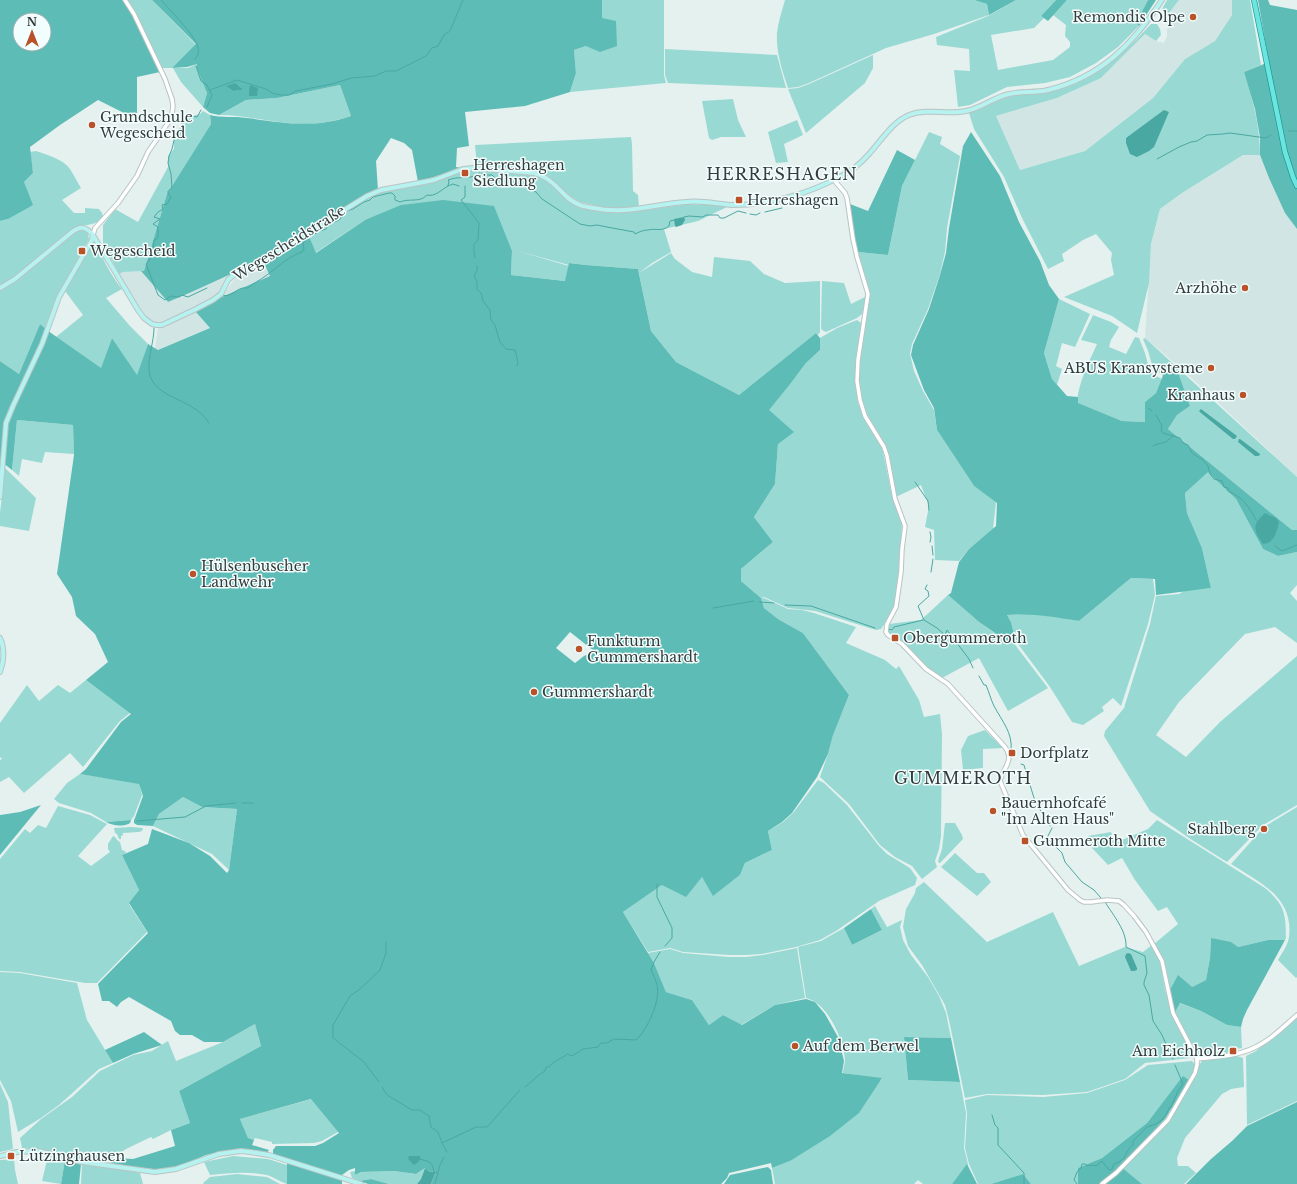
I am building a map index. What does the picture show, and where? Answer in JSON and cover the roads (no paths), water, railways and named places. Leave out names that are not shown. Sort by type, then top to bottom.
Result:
[{"type":"main road","name":"Wegescheidstraße","points":[[93,235],[144,318],[152,324],[162,325],[213,300],[221,294],[228,280],[235,274],[260,262],[357,201],[381,190],[419,184],[463,169],[478,167],[534,173],[549,180],[566,197],[580,205],[600,210],[622,211],[689,201],[732,205],[757,203],[800,195],[834,180],[861,163],[894,126],[909,115],[923,112],[966,111],[979,108],[1005,95],[1049,89],[1074,82],[1087,75],[1112,60],[1122,50],[1145,24],[1162,0]]},
{"type":"main road","points":[[1254,0],[1285,152],[1297,186]]},
{"type":"main road","points":[[0,288],[15,279],[76,229],[84,227],[93,235],[92,240],[59,297],[42,344],[6,423],[0,497]]},
{"type":"main road","points":[[0,638],[4,655],[0,672]]},
{"type":"main road","points":[[0,1156],[17,1152],[38,1151],[82,1162],[155,1172],[176,1169],[218,1154],[250,1152],[269,1155],[361,1184]]},
{"type":"street","points":[[93,235],[95,228],[118,203],[137,176],[148,152],[168,123],[172,114],[172,99],[169,88],[134,14],[125,0]]},
{"type":"street","points":[[834,180],[847,198],[855,251],[868,294],[857,370],[860,400],[865,416],[884,447],[895,499],[905,526],[902,549],[902,572],[896,607],[887,624],[886,632],[902,644],[926,669],[948,684],[1008,751],[1009,759],[1000,781],[1019,826],[1026,840],[1068,890],[1084,902],[1107,900],[1119,901],[1134,916],[1146,932],[1162,961],[1173,1013],[1197,1059],[1195,1073],[1168,1120],[1116,1173],[1102,1184]]},
{"type":"street","points":[[1197,1059],[1234,1054],[1252,1049],[1274,1035],[1297,1015]]},
{"type":"waterway","points":[[161,0],[191,34],[198,48],[198,55],[195,59]]},
{"type":"waterway","points":[[210,90],[237,80],[266,89],[272,93],[289,95],[296,91],[332,84],[351,78],[375,76],[386,71],[396,71],[426,56],[432,48],[438,46],[444,35],[450,31],[463,0]]},
{"type":"waterway","points":[[196,66],[201,81],[207,85],[212,95],[207,107]]},
{"type":"waterway","points":[[201,110],[197,117],[192,116],[181,121],[184,125],[175,136],[168,163],[171,174],[172,188],[168,191],[168,193],[171,197],[167,204],[162,205],[163,209],[154,217],[160,219],[153,224],[158,227],[158,238],[154,240],[153,250],[146,264],[158,295],[165,300],[171,296],[179,297],[182,295],[188,297],[207,288]]},
{"type":"waterway","points":[[1289,131],[1297,131]]},
{"type":"waterway","points":[[1157,159],[1179,147],[1197,141],[1207,135],[1230,133],[1266,138],[1271,135]]},
{"type":"waterway","points":[[312,236],[319,231],[326,229],[328,225],[339,220],[347,211],[370,200],[373,197],[392,193],[395,196],[395,200],[400,202],[407,200],[418,200],[427,195],[433,195],[448,186],[448,180],[471,177],[479,175],[479,173],[492,175],[498,181],[521,183],[580,224],[590,226],[597,225],[634,232],[635,234],[644,230],[664,229],[669,226],[670,221],[674,220]]},
{"type":"waterway","points":[[448,186],[453,184],[459,186]]},
{"type":"waterway","points":[[465,186],[465,197],[461,200],[479,223],[478,240],[474,244],[475,258]]},
{"type":"waterway","points":[[765,212],[782,208]]},
{"type":"waterway","points":[[684,217],[718,215],[720,218],[724,218],[738,211],[746,213]]},
{"type":"waterway","points":[[750,214],[756,215],[760,213]]},
{"type":"waterway","points":[[222,296],[229,295],[242,288],[248,288],[287,260],[302,252],[304,249],[303,243],[308,238]]},
{"type":"waterway","points":[[477,266],[477,271],[474,276],[477,282],[477,289],[481,293],[483,301],[490,310],[491,320],[495,325],[500,342],[506,349],[515,350],[518,362],[517,366]]},
{"type":"waterway","points":[[154,328],[149,365],[149,370],[154,384],[165,393],[197,410],[209,423]]},
{"type":"waterway","points":[[1148,408],[1152,411]]},
{"type":"waterway","points":[[1156,415],[1162,426],[1161,431],[1180,438],[1183,443],[1188,445],[1192,453],[1203,460],[1208,466],[1210,474],[1214,479],[1222,481],[1224,487],[1228,488],[1228,491],[1242,500],[1257,521]]},
{"type":"waterway","points":[[1153,446],[1166,442],[1173,436]]},
{"type":"waterway","points":[[915,482],[928,501],[929,510]]},
{"type":"waterway","points":[[930,532],[930,542]]},
{"type":"waterway","points":[[1275,546],[1282,551],[1297,545]]},
{"type":"waterway","points":[[932,546],[933,555]]},
{"type":"waterway","points":[[931,572],[933,559]]},
{"type":"waterway","points":[[927,585],[925,589],[928,591],[929,596],[918,606],[924,620],[945,635],[947,630],[969,659],[973,668]]},
{"type":"waterway","points":[[713,608],[754,601]]},
{"type":"waterway","points":[[759,602],[774,603]]},
{"type":"waterway","points":[[785,605],[811,606],[875,628]]},
{"type":"waterway","points":[[888,629],[892,630],[894,627],[923,620]]},
{"type":"waterway","points":[[979,676],[984,685],[986,685],[994,706],[1009,733],[1011,750]]},
{"type":"waterway","points":[[1021,764],[1024,765],[1034,798],[1050,826]]},
{"type":"waterway","points":[[137,821],[185,817],[206,806],[236,803]]},
{"type":"waterway","points":[[242,803],[253,803]]},
{"type":"waterway","points":[[1052,828],[1047,838],[1062,853],[1065,862],[1082,882],[1094,890],[1101,898]]},
{"type":"waterway","points":[[657,884],[657,897],[672,928],[672,938],[665,946]]},
{"type":"waterway","points":[[1105,902],[1122,929],[1126,941],[1126,947],[1145,956],[1147,973],[1144,985],[1149,995],[1153,1021],[1162,1035],[1173,1059]]},
{"type":"waterway","points":[[379,1082],[364,1062],[333,1038],[333,1025],[350,996],[360,989],[380,970],[386,953],[386,942]]},
{"type":"waterway","points":[[525,1087],[539,1074],[545,1071],[546,1067],[549,1067],[567,1054],[572,1056],[583,1049],[598,1047],[601,1043],[607,1043],[614,1039],[636,1040],[649,1022],[655,1007],[658,992],[651,970],[660,952]]},
{"type":"waterway","points":[[1077,1184],[1074,1180],[1082,1164],[1096,1166],[1102,1161],[1109,1170],[1112,1169],[1114,1164],[1124,1158],[1130,1147],[1133,1145],[1133,1141],[1147,1127],[1156,1124],[1163,1119],[1183,1084],[1175,1065]]},
{"type":"waterway","points":[[382,1087],[387,1095],[412,1110],[420,1110],[429,1116],[431,1127],[438,1132],[442,1143]]},
{"type":"waterway","points":[[447,1152],[442,1143],[476,1127],[487,1127],[520,1090]]},
{"type":"waterway","points":[[992,1115],[995,1125],[998,1128],[998,1145],[1024,1173],[1024,1184]]},
{"type":"waterway","points":[[435,1184],[440,1165],[444,1157]]},
{"type":"waterway","points":[[420,1159],[430,1162],[434,1172],[437,1173]]},
{"type":"place","name":"Remondis Olpe","points":[[1193,17]]},
{"type":"place","name":"Grundschule Wegescheid","points":[[92,125]]},
{"type":"place","name":"Herreshagen Siedlung","points":[[465,173]]},
{"type":"place","name":"Herreshagen","points":[[739,200]]},
{"type":"place","name":"Wegescheid","points":[[82,251]]},
{"type":"place","name":"Arzhöhe","points":[[1245,288]]},
{"type":"place","name":"ABUS Kransysteme","points":[[1211,368]]},
{"type":"place","name":"Kranhaus","points":[[1243,395]]},
{"type":"place","name":"Hülsenbuscher Landwehr","points":[[193,574]]},
{"type":"place","name":"Obergummeroth","points":[[895,638]]},
{"type":"place","name":"Funkturm Gummershardt","points":[[579,649]]},
{"type":"place","name":"Gummershardt","points":[[534,692]]},
{"type":"place","name":"Dorfplatz","points":[[1012,753]]},
{"type":"place","name":"Bauernhofcafé \"Im Alten Haus\"","points":[[993,811]]},
{"type":"place","name":"Stahlberg","points":[[1264,829]]},
{"type":"place","name":"Gummeroth Mitte","points":[[1025,841]]},
{"type":"place","name":"Auf dem Berwel","points":[[795,1046]]},
{"type":"place","name":"Am Eichholz","points":[[1233,1051]]},
{"type":"place","name":"Lützinghausen","points":[[11,1156]]},
{"type":"district","name":"HERRESHAGEN","points":[[782,174]]},
{"type":"district","name":"GUMMEROTH","points":[[963,778]]}]
